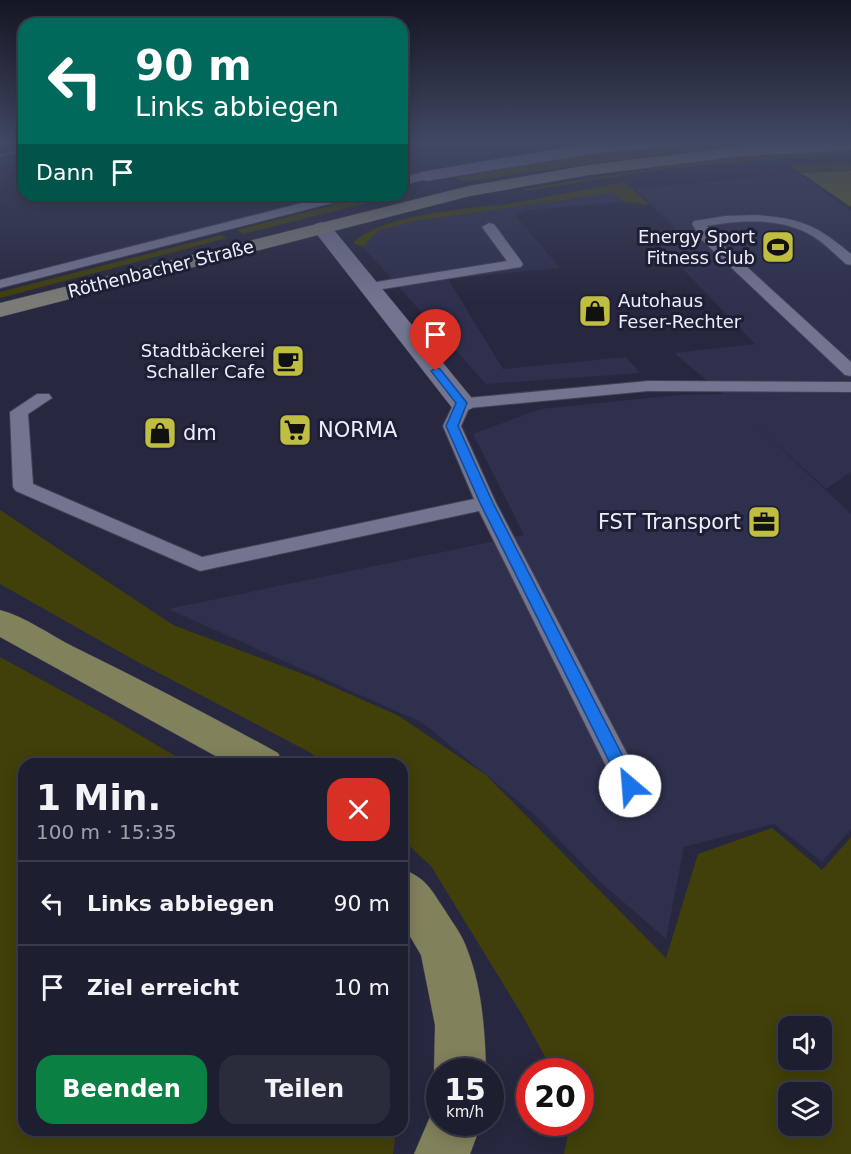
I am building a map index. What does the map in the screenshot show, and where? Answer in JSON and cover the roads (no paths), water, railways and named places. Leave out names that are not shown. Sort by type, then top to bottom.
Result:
[{"type":"main road","name":"Röthenbacher Straße","points":[[0,310],[451,195]]},
{"type":"main road","points":[[0,621],[33,641],[162,707],[253,758]]},
{"type":"main road","points":[[408,895],[444,950],[460,1024],[460,1058]]},
{"type":"main road","points":[[442,1154],[450,1136]]},
{"type":"main road","points":[[457,1136],[458,1154]]},
{"type":"street","points":[[322,228],[462,403]]},
{"type":"lane","points":[[0,284],[325,201]]},
{"type":"lane","points":[[851,261],[811,230],[789,222],[747,219],[699,224],[707,237],[851,371]]},
{"type":"lane","points":[[370,287],[516,264],[489,227]]},
{"type":"lane","points":[[630,786],[486,503],[452,426],[462,403],[648,386],[851,387]]},
{"type":"lane","points":[[43,398],[19,412],[23,487],[200,564],[486,503]]},
{"type":"place","name":"Energy Sport Fitness Club","points":[[778,247]]},
{"type":"place","name":"Autohaus Feser-Rechter","points":[[595,311]]},
{"type":"place","name":"Stadtbäckerei Schaller Cafe","points":[[288,361]]},
{"type":"place","name":"NORMA","points":[[295,430]]},
{"type":"place","name":"dm","points":[[160,433]]},
{"type":"place","name":"FST Transport","points":[[764,522]]}]
